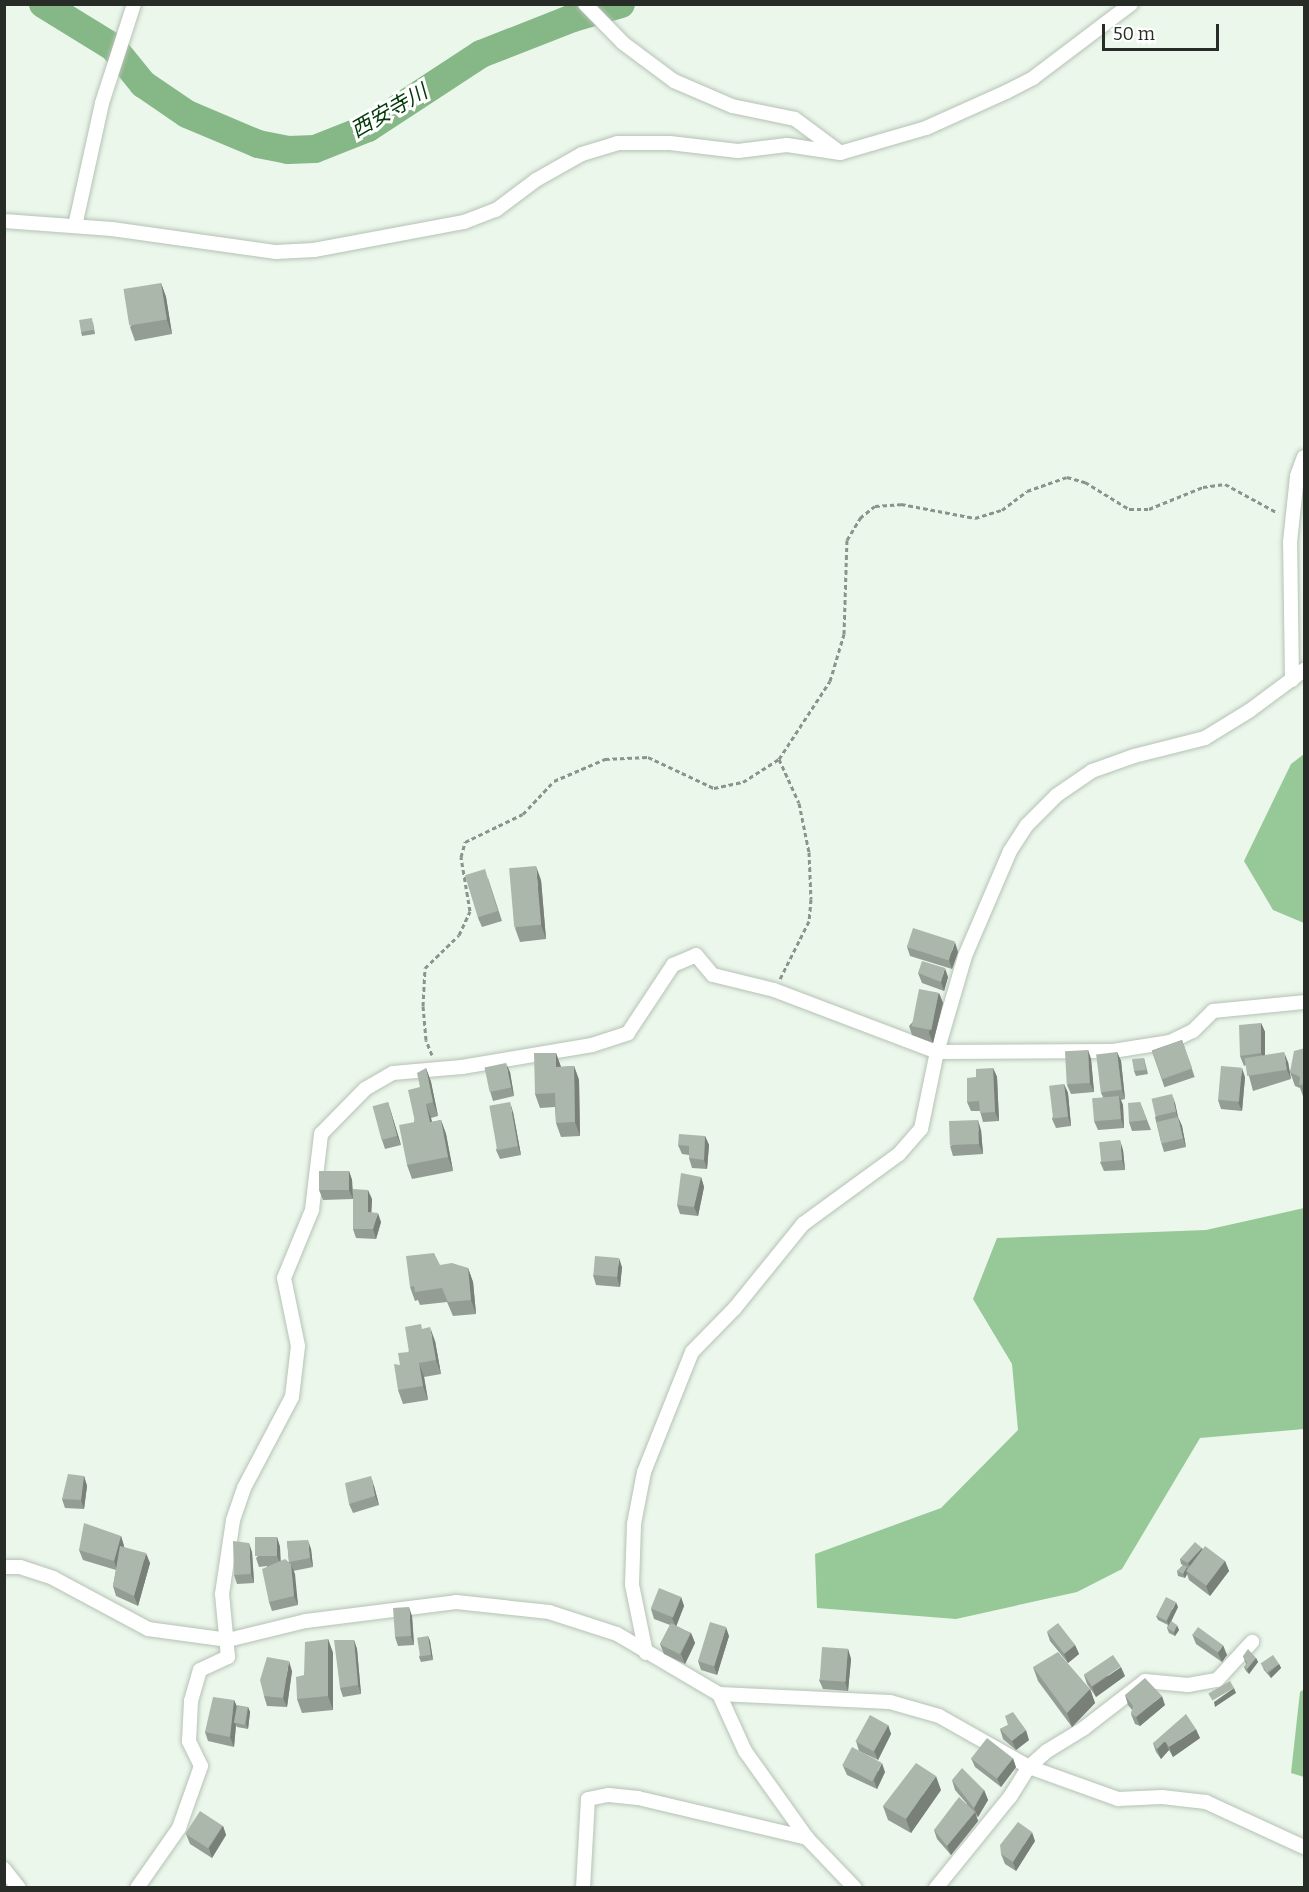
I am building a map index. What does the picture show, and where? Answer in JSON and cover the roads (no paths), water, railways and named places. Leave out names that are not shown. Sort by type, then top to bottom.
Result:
[{"type":"street","points":[[75,226],[102,103],[134,4]]},
{"type":"street","points":[[585,4],[623,44],[674,81],[732,106],[795,119],[840,153]]},
{"type":"street","points":[[4,221],[75,226],[268,251],[314,250],[464,222],[496,210],[536,180],[582,154],[617,143],[670,143],[738,151],[787,145],[840,153],[926,128],[1006,92],[1032,78],[1131,4]]},
{"type":"street","points":[[1292,680],[1292,522],[1297,476],[1305,457]]},
{"type":"street","points":[[646,1653],[632,1585],[634,1524],[644,1472],[692,1352],[735,1308],[803,1224],[899,1154],[921,1129],[937,1052],[965,956],[1010,851],[1027,825],[1058,795],[1092,771],[1134,756],[1205,738],[1305,670]]},
{"type":"street","points":[[137,1887],[179,1828],[201,1766],[189,1741],[191,1701],[200,1670],[228,1657],[222,1594],[233,1520],[244,1488],[292,1397],[298,1346],[284,1278],[312,1210],[321,1134],[365,1089],[393,1073],[592,1045],[628,1033],[673,965],[696,954],[713,975],[774,990],[937,1052],[1113,1051],[1170,1042],[1193,1031],[1213,1011],[1305,1002]]},
{"type":"street","points":[[4,1567],[20,1567],[53,1578],[148,1629],[228,1640],[306,1621],[456,1602],[549,1612],[617,1634],[719,1694],[890,1702],[939,1716],[1029,1767],[1118,1799],[1162,1797],[1206,1802],[1305,1846]]},
{"type":"street","points":[[936,1887],[1029,1767],[1047,1750],[1083,1729],[1145,1682],[1188,1684],[1217,1680],[1252,1642]]},
{"type":"street","points":[[719,1694],[745,1751],[807,1838],[855,1887]]},
{"type":"street","points":[[583,1887],[588,1799],[609,1795],[638,1798],[807,1838]]},
{"type":"street","points":[[4,1869],[20,1887]]},
{"type":"waterway","name":"西安寺川","points":[[43,4],[113,47],[143,84],[187,114],[258,144],[288,150],[315,149],[368,128],[481,54],[573,18],[621,4]]}]
